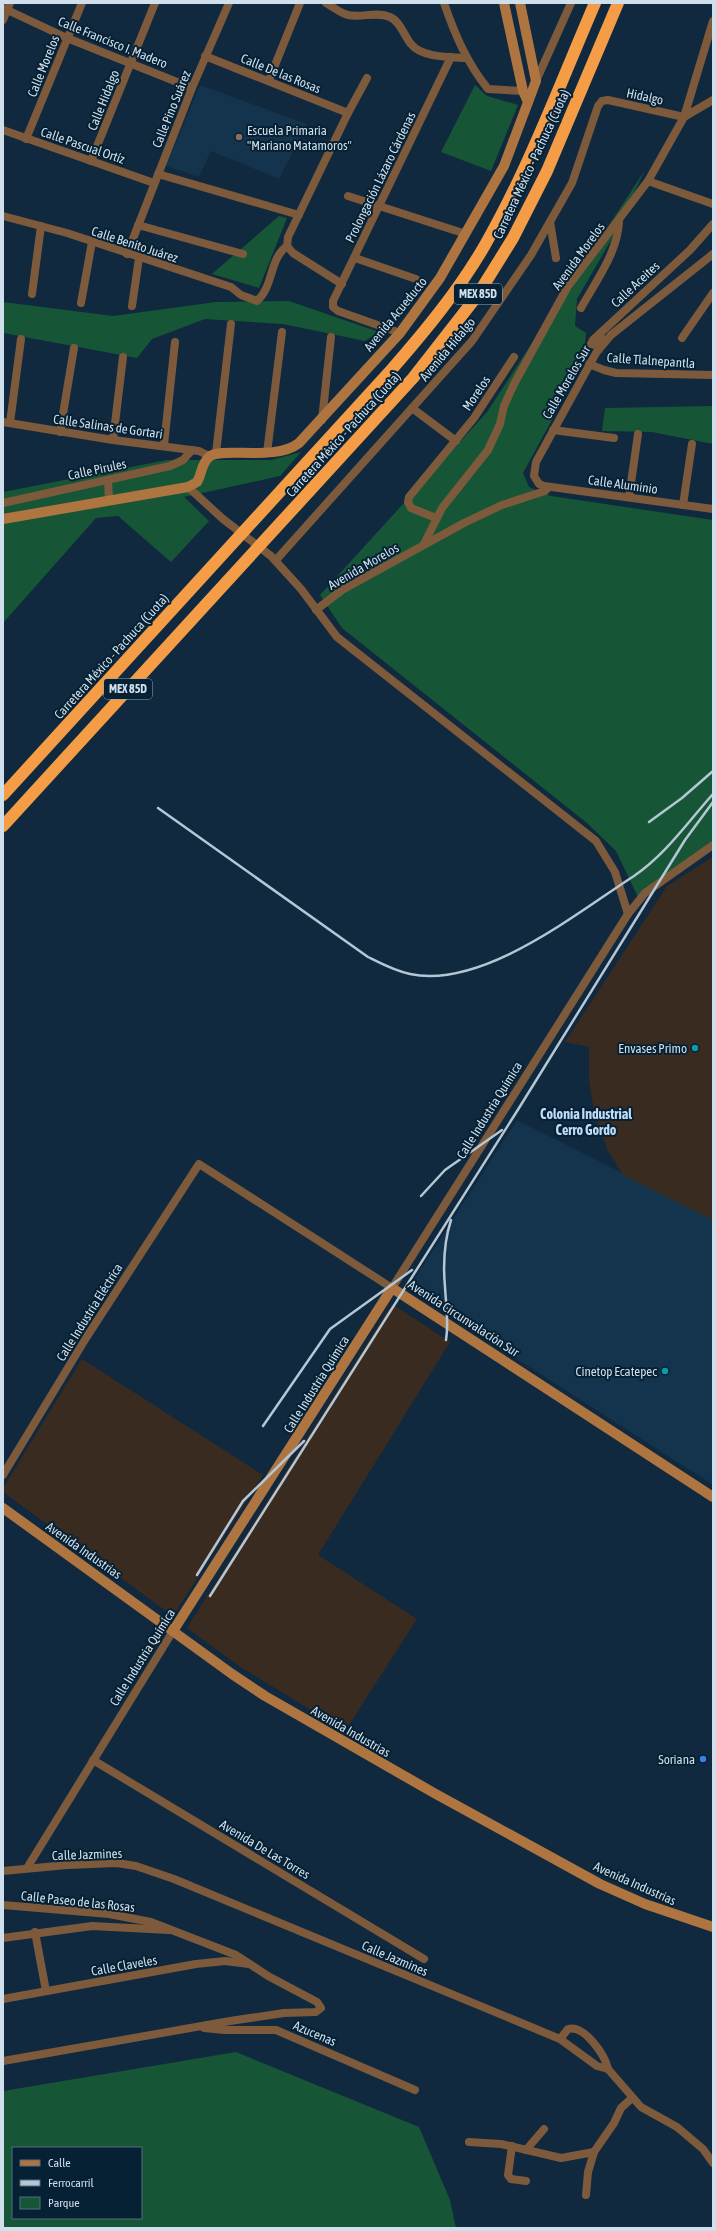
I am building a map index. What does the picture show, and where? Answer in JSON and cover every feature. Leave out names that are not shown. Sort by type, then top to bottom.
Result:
[{"type":"highway","name":"Carretera México - Pachuca (Cuota)","points":[[3,795],[413,345],[448,300],[474,262],[512,194],[595,3]]},
{"type":"highway","name":"Carretera México - Pachuca (Cuota)","points":[[3,826],[413,378],[464,312],[491,274],[516,232],[547,171],[618,3]]},
{"type":"street","name":"Calle Morelos","points":[[26,138],[82,3]]},
{"type":"street","name":"Calle Hidalgo","points":[[91,161],[154,3]]},
{"type":"street","name":"Calle Pino Suárez","points":[[127,254],[205,56],[229,3]]},
{"type":"street","points":[[269,80],[300,3]]},
{"type":"street","points":[[326,3],[341,13],[349,15],[379,14],[392,18],[401,28],[414,48],[421,52],[467,58]]},
{"type":"street","points":[[444,3],[457,41],[474,72],[488,89],[522,91]]},
{"type":"street","points":[[504,3],[522,91],[528,102]]},
{"type":"street","points":[[520,3],[536,81]]},
{"type":"street","points":[[536,81],[571,3]]},
{"type":"street","name":"Calle Francisco I. Madero","points":[[7,7],[67,38],[192,88]]},
{"type":"street","points":[[3,20],[7,7]]},
{"type":"street","name":"Avenida Morelos","points":[[424,544],[436,518],[488,450],[500,424],[511,390],[568,286],[648,181],[684,117],[713,21]]},
{"type":"street","name":"Calle De las Rosas","points":[[205,56],[269,80],[348,113]]},
{"type":"street","name":"Prolongación Lázaro Cárdenas","points":[[400,333],[338,311],[333,307],[333,301],[451,57]]},
{"type":"street","points":[[342,284],[293,253],[287,246],[288,237],[348,113],[367,78]]},
{"type":"street","name":"Avenida Acueducto","points":[[212,455],[267,453],[294,447],[322,421],[400,333],[440,278],[504,166],[536,81]]},
{"type":"street","name":"Hidalgo","points":[[602,101],[608,100],[684,117]]},
{"type":"street","points":[[684,117],[713,100]]},
{"type":"street","name":"Avenida Hidalgo","points":[[276,560],[472,341],[531,255],[572,183],[598,106],[602,101]]},
{"type":"street","name":"Calle Pascual Ortíz","points":[[3,130],[154,183]]},
{"type":"street","points":[[158,174],[299,216]]},
{"type":"street","points":[[648,181],[713,204]]},
{"type":"street","points":[[348,196],[466,234]]},
{"type":"street","name":"Calle Benito Juárez","points":[[3,216],[41,226],[231,287],[241,295],[258,301],[267,286],[277,256],[287,246]]},
{"type":"street","points":[[581,308],[613,249],[619,235],[619,220]]},
{"type":"street","points":[[550,222],[556,258]]},
{"type":"street","name":"Calle Aceites","points":[[610,334],[595,345],[591,344],[593,340],[690,250],[713,224]]},
{"type":"street","points":[[138,225],[243,254]]},
{"type":"street","points":[[32,294],[41,226]]},
{"type":"street","points":[[81,303],[92,242]]},
{"type":"street","points":[[132,306],[139,258]]},
{"type":"street","points":[[354,258],[416,279]]},
{"type":"street","name":"Calle Morelos Sur","points":[[534,476],[536,462],[553,430],[589,364],[610,334],[711,259]]},
{"type":"street","points":[[682,338],[713,293]]},
{"type":"street","points":[[3,519],[188,487],[197,482],[202,465],[212,455],[231,324]]},
{"type":"street","points":[[267,453],[282,332]]},
{"type":"street","points":[[322,421],[331,337]]},
{"type":"street","points":[[6,423],[21,339]]},
{"type":"street","points":[[164,446],[175,342]]},
{"type":"street","points":[[60,432],[74,348]]},
{"type":"street","points":[[113,440],[123,357]]},
{"type":"street","name":"Morelos","points":[[436,518],[411,508],[408,502],[409,497],[474,418],[514,357]]},
{"type":"street","name":"Calle Tlalnepantla","points":[[589,364],[616,373],[713,375]]},
{"type":"street","points":[[412,408],[456,441]]},
{"type":"street","name":"Calle Salinas de Gortari","points":[[6,423],[113,440],[192,450],[212,455]]},
{"type":"street","points":[[553,430],[614,438]]},
{"type":"street","points":[[629,497],[638,434]]},
{"type":"street","points":[[683,505],[692,444]]},
{"type":"street","name":"Calle Pirules","points":[[3,503],[170,466],[183,460],[192,450]]},
{"type":"street","name":"Calle Aluminio","points":[[534,476],[540,484],[549,487],[713,509]]},
{"type":"street","points":[[108,480],[109,500]]},
{"type":"street","points":[[188,487],[222,519],[276,560],[301,589],[336,637],[596,841],[615,872],[628,914]]},
{"type":"street","name":"Avenida Morelos","points":[[316,610],[342,590],[424,544],[502,505],[545,491],[549,487]]},
{"type":"street","name":"Calle Industria Química","points":[[27,1868],[173,1631],[628,914],[645,893],[713,845]]},
{"type":"street","name":"Avenida Circunvalación Sur","points":[[198,1164],[392,1288],[713,1497]]},
{"type":"street","name":"Calle Industria Eléctrica","points":[[3,1475],[86,1338],[198,1164]]},
{"type":"street","name":"Avenida Industrias","points":[[3,1508],[265,1696],[434,1793],[611,1889],[645,1904],[713,1927]]},
{"type":"street","name":"Avenida De Las Torres","points":[[93,1760],[424,1959]]},
{"type":"street","name":"Calle Jazmines","points":[[3,1871],[27,1868],[117,1863],[150,1870],[560,2039],[593,2063],[608,2069],[632,2098],[645,2110],[678,2127],[703,2149],[713,2163]]},
{"type":"street","name":"Calle Paseo de las Rosas","points":[[3,1905],[109,1914],[151,1922],[176,1930],[236,1955],[268,1976],[317,2002],[321,2008]]},
{"type":"street","points":[[3,1938],[35,1932],[102,1926],[149,1930],[176,1930]]},
{"type":"street","points":[[35,1932],[46,1991]]},
{"type":"street","name":"Calle Claveles","points":[[3,1999],[196,1964],[225,1961],[250,1964]]},
{"type":"street","name":"Azucenas","points":[[3,2061],[272,2015],[316,2012],[321,2008]]},
{"type":"street","name":"Azucenas","points":[[200,2027],[224,2030],[276,2030],[415,2090]]},
{"type":"street","points":[[560,2039],[569,2028],[577,2030],[595,2044],[605,2058],[608,2069]]},
{"type":"street","points":[[586,2195],[588,2172],[594,2152],[614,2123],[621,2108],[632,2098]]},
{"type":"street","points":[[526,2150],[544,2129]]},
{"type":"street","points":[[469,2142],[512,2146],[561,2158],[594,2152]]},
{"type":"street","points":[[512,2146],[508,2175],[511,2179],[526,2180]]},
{"type":"shaded area","name":"Escuela Primaria \"Mariano Matamoros\"","points":[[200,85],[307,124],[279,179],[211,151],[199,177],[166,166]]},
{"type":"shaded area","points":[[713,857],[713,1220],[623,1175],[607,1149],[594,1112],[589,1079],[589,1047],[565,1042],[667,886]]},
{"type":"shaded area","points":[[517,1120],[713,1218],[713,1485],[408,1289]]},
{"type":"shaded area","points":[[392,1304],[450,1342],[318,1555],[417,1619],[345,1731],[239,1666],[187,1628]]},
{"type":"shaded area","points":[[82,1359],[263,1475],[173,1616],[3,1492],[3,1488]]},
{"type":"green space","points":[[475,85],[487,96],[518,105],[491,171],[441,152]]},
{"type":"green space","points":[[645,170],[610,242],[577,299],[575,326],[586,333],[583,363],[523,473],[529,487],[551,496],[713,520],[713,840],[638,897],[616,851],[587,823],[342,628],[320,595],[487,412]]},
{"type":"green space","points":[[279,216],[287,218],[259,288],[212,274]]},
{"type":"green space","points":[[289,301],[379,332],[365,341],[283,324],[205,319],[152,339],[137,358],[3,333],[3,302],[113,316],[216,302]]},
{"type":"green space","points":[[713,406],[713,444],[652,432],[602,431],[605,408]]},
{"type":"green space","points":[[301,452],[280,476],[184,497],[209,521],[171,562],[118,516],[96,518],[3,623],[3,492],[167,460],[271,460]]},
{"type":"green space","points":[[236,2052],[419,2127],[450,2200],[456,2228],[3,2228],[3,2091]]},
{"type":"railway","points":[[649,822],[682,798],[713,771]]},
{"type":"railway","points":[[158,808],[368,957],[404,973],[438,976],[468,970],[497,960],[556,928],[646,867],[676,838],[713,794]]},
{"type":"railway","points":[[210,1596],[519,1108],[685,840],[713,802]]},
{"type":"railway","points":[[421,1196],[445,1170],[502,1130]]},
{"type":"railway","points":[[446,1340],[447,1320],[444,1262],[445,1245],[451,1220]]},
{"type":"railway","points":[[263,1426],[330,1329],[412,1270]]},
{"type":"railway","points":[[197,1575],[243,1501],[304,1441]]},
{"type":"place","name":"Escuela Primaria \"Mariano Matamoros\"","points":[[239,137]]},
{"type":"place","name":"Envases Primo","points":[[695,1048]]},
{"type":"place","name":"Cinetop Ecatepec","points":[[665,1371]]},
{"type":"place","name":"Soriana","points":[[703,1759]]},
{"type":"district","name":"Colonia Industrial Cerro Gordo","points":[[586,1122]]}]
